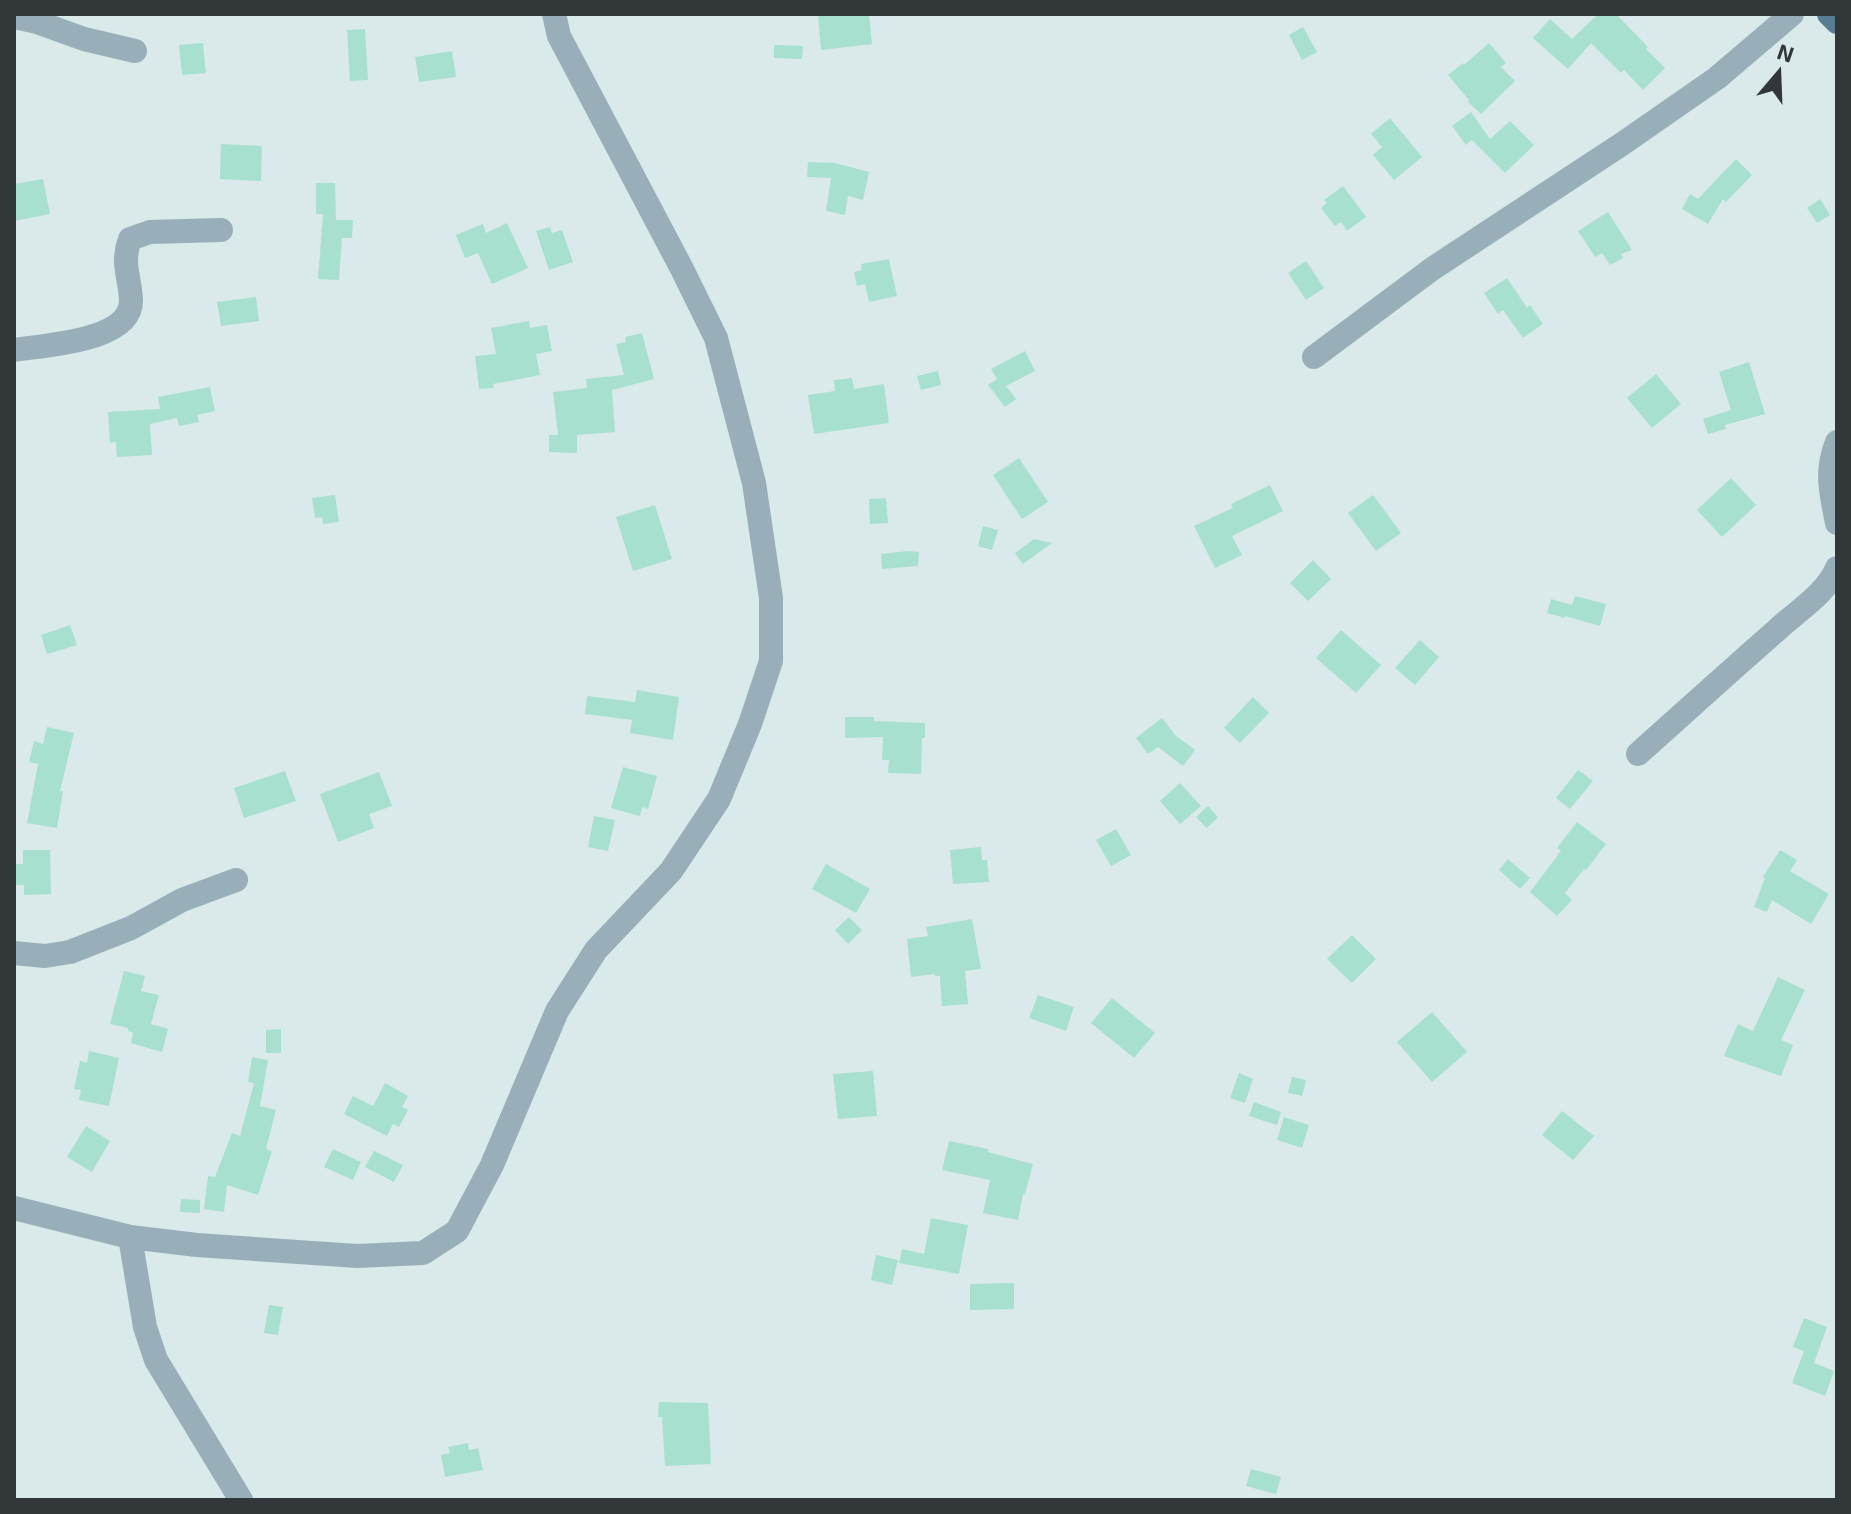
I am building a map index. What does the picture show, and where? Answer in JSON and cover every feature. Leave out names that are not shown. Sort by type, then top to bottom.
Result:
[{"type":"main road","points":[[1829,14],[1837,22]]},
{"type":"street","points":[[14,1208],[130,1237],[197,1245],[357,1256],[423,1253],[457,1231],[492,1165],[557,1011],[596,950],[671,871],[719,799],[750,724],[771,661],[771,598],[754,483],[716,338],[559,36],[554,14]]},
{"type":"street","points":[[1314,357],[1432,269],[1717,78],[1792,14]]},
{"type":"street","points":[[14,17],[135,51]]},
{"type":"street","points":[[14,350],[95,337],[117,326],[127,316],[132,304],[125,252],[130,239],[150,232],[221,230]]},
{"type":"street","points":[[1837,442],[1829,482],[1837,523]]},
{"type":"street","points":[[1638,754],[1818,595],[1831,581],[1837,568]]},
{"type":"street","points":[[14,953],[45,956],[70,952],[131,928],[182,900],[236,880]]},
{"type":"street","points":[[130,1237],[145,1327],[156,1360],[241,1500]]},
{"type":"building","points":[[818,14],[869,14],[872,44],[821,50]]},
{"type":"building","points":[[1598,14],[1616,14],[1665,68],[1643,90],[1591,43],[1568,69],[1533,38],[1550,19],[1572,39]]},
{"type":"building","points":[[1303,27],[1317,52],[1302,60],[1289,35]]},
{"type":"building","points":[[365,29],[368,80],[350,81],[347,30]]},
{"type":"building","points":[[203,43],[206,73],[182,75],[179,45]]},
{"type":"building","points":[[1489,43],[1506,63],[1501,67],[1515,81],[1481,114],[1448,75]]},
{"type":"building","points":[[774,45],[803,46],[802,59],[774,58]]},
{"type":"building","points":[[452,51],[456,77],[419,82],[415,57]]},
{"type":"building","points":[[1471,112],[1490,139],[1510,121],[1534,145],[1505,173],[1472,140],[1466,145],[1452,126]]},
{"type":"building","points":[[1390,118],[1422,157],[1394,180],[1373,155],[1382,147],[1371,134]]},
{"type":"building","points":[[221,144],[262,146],[261,181],[220,179]]},
{"type":"building","points":[[1736,159],[1752,175],[1726,202],[1723,199],[1708,224],[1682,209],[1690,194],[1698,199]]},
{"type":"building","points":[[808,162],[835,163],[869,172],[863,200],[848,196],[845,215],[826,211],[831,178],[807,177]]},
{"type":"building","points":[[43,179],[50,214],[14,221],[14,184]]},
{"type":"building","points":[[316,183],[335,183],[336,220],[353,220],[352,238],[342,238],[339,280],[318,279],[323,214],[316,214]]},
{"type":"building","points":[[1343,186],[1366,217],[1347,231],[1341,222],[1335,226],[1321,208],[1327,203],[1324,200]]},
{"type":"building","points":[[1820,199],[1830,215],[1817,223],[1807,208]]},
{"type":"building","points":[[1608,212],[1632,250],[1621,254],[1623,258],[1610,265],[1602,253],[1595,257],[1578,231]]},
{"type":"building","points":[[507,223],[528,268],[492,284],[478,253],[465,258],[456,235],[483,224],[486,233]]},
{"type":"building","points":[[550,227],[552,233],[562,230],[573,262],[549,270],[536,231]]},
{"type":"building","points":[[889,259],[897,296],[869,302],[865,284],[857,286],[854,272],[862,270],[861,264]]},
{"type":"building","points":[[1306,261],[1324,288],[1306,300],[1288,273]]},
{"type":"building","points":[[1507,278],[1527,308],[1530,305],[1543,324],[1523,338],[1503,310],[1498,314],[1484,293]]},
{"type":"building","points":[[256,297],[259,321],[221,326],[217,302]]},
{"type":"building","points":[[529,321],[530,328],[547,325],[552,351],[536,354],[540,375],[479,389],[475,356],[496,354],[491,328]]},
{"type":"building","points":[[642,333],[654,379],[612,390],[615,432],[577,435],[577,453],[549,452],[549,435],[558,435],[553,392],[587,388],[586,379],[624,375],[616,344],[626,342],[625,337]]},
{"type":"building","points":[[1025,351],[1035,371],[1006,386],[1016,399],[1005,407],[988,385],[997,379],[991,369]]},
{"type":"building","points":[[1749,362],[1765,414],[1725,425],[1726,429],[1708,434],[1703,419],[1731,410],[1719,372]]},
{"type":"building","points":[[938,371],[941,385],[921,390],[917,376]]},
{"type":"building","points":[[1656,374],[1681,404],[1652,428],[1627,398]]},
{"type":"building","points":[[852,378],[854,389],[884,384],[889,423],[814,434],[808,395],[835,391],[834,380]]},
{"type":"building","points":[[210,387],[215,411],[197,415],[199,422],[179,426],[177,418],[150,424],[152,455],[117,457],[116,442],[110,443],[108,412],[160,409],[158,397]]},
{"type":"building","points":[[1019,458],[1048,502],[1022,519],[993,475]]},
{"type":"building","points":[[1731,478],[1756,505],[1722,537],[1697,510]]},
{"type":"building","points":[[1270,485],[1283,511],[1232,536],[1242,555],[1215,568],[1194,526],[1233,508],[1231,504]]},
{"type":"building","points":[[335,495],[339,522],[323,524],[322,517],[315,518],[312,498]]},
{"type":"building","points":[[1373,495],[1401,533],[1376,551],[1348,513]]},
{"type":"building","points":[[886,498],[888,523],[870,524],[869,499]]},
{"type":"building","points":[[655,505],[672,559],[633,571],[616,517]]},
{"type":"building","points":[[983,526],[998,530],[992,550],[978,546]]},
{"type":"building","points":[[1034,539],[1052,543],[1023,564],[1015,553]]},
{"type":"building","points":[[919,552],[918,566],[882,569],[881,554]]},
{"type":"building","points":[[1313,560],[1331,579],[1308,601],[1290,583]]},
{"type":"building","points":[[1575,596],[1606,604],[1600,626],[1547,613],[1551,599],[1572,605]]},
{"type":"building","points":[[70,625],[77,645],[47,654],[41,635]]},
{"type":"building","points":[[1341,630],[1381,665],[1356,693],[1316,658]]},
{"type":"building","points":[[1420,640],[1439,657],[1415,685],[1395,668]]},
{"type":"building","points":[[637,690],[679,697],[673,740],[630,733],[632,720],[585,714],[587,696],[635,702]]},
{"type":"building","points":[[1253,697],[1269,713],[1240,743],[1224,728]]},
{"type":"building","points":[[845,717],[925,723],[921,774],[888,773],[889,760],[882,760],[883,737],[845,738]]},
{"type":"building","points":[[1162,718],[1176,736],[1195,750],[1183,766],[1158,747],[1148,754],[1136,738]]},
{"type":"building","points":[[47,727],[74,733],[60,791],[63,791],[57,828],[27,823],[38,764],[29,762],[34,741],[43,744]]},
{"type":"building","points":[[623,767],[657,776],[648,809],[642,807],[640,816],[611,808]]},
{"type":"building","points":[[1578,770],[1593,781],[1570,809],[1556,798]]},
{"type":"building","points":[[285,771],[296,801],[244,818],[234,788]]},
{"type":"building","points":[[379,772],[392,806],[369,814],[374,828],[338,842],[320,794]]},
{"type":"building","points":[[1180,783],[1201,806],[1180,824],[1160,801]]},
{"type":"building","points":[[1208,806],[1218,817],[1207,828],[1196,817]]},
{"type":"building","points":[[594,816],[615,820],[608,851],[588,847]]},
{"type":"building","points":[[1577,822],[1606,844],[1565,893],[1572,900],[1557,916],[1530,892],[1561,851],[1557,848]]},
{"type":"building","points":[[1116,829],[1131,855],[1111,866],[1096,840]]},
{"type":"building","points":[[981,847],[982,860],[987,860],[989,882],[953,884],[950,850]]},
{"type":"building","points":[[23,850],[50,850],[51,894],[24,895],[24,885],[15,885],[15,864],[23,864]]},
{"type":"building","points":[[1780,850],[1797,860],[1790,871],[1829,894],[1811,924],[1772,900],[1767,912],[1754,907],[1763,877]]},
{"type":"building","points":[[1508,859],[1530,878],[1520,889],[1499,870]]},
{"type":"building","points":[[826,864],[870,889],[856,913],[812,889]]},
{"type":"building","points":[[849,917],[862,930],[848,944],[835,930]]},
{"type":"building","points":[[972,919],[981,969],[965,971],[968,1004],[942,1006],[940,976],[911,977],[907,939],[928,936],[926,927]]},
{"type":"building","points":[[1352,935],[1376,959],[1352,983],[1327,959]]},
{"type":"building","points":[[124,971],[145,976],[141,991],[159,995],[151,1024],[168,1029],[162,1052],[131,1043],[133,1033],[128,1028],[110,1024]]},
{"type":"building","points":[[1778,977],[1805,990],[1781,1040],[1793,1045],[1781,1076],[1724,1056],[1738,1024],[1753,1031]]},
{"type":"building","points":[[1038,995],[1074,1007],[1066,1031],[1029,1018]]},
{"type":"building","points":[[1112,998],[1155,1033],[1134,1058],[1091,1023]]},
{"type":"building","points":[[1432,1012],[1467,1052],[1432,1082],[1397,1042]]},
{"type":"building","points":[[281,1029],[281,1053],[266,1053],[266,1030]]},
{"type":"building","points":[[89,1051],[119,1058],[109,1106],[79,1100],[81,1090],[74,1089],[80,1061],[87,1063]]},
{"type":"building","points":[[252,1057],[268,1060],[260,1106],[276,1110],[266,1149],[272,1151],[258,1195],[227,1185],[224,1212],[204,1209],[208,1176],[215,1177],[232,1133],[240,1136],[254,1083],[248,1082]]},
{"type":"building","points":[[873,1071],[877,1116],[838,1119],[833,1074]]},
{"type":"building","points":[[1239,1073],[1253,1079],[1245,1103],[1230,1098]]},
{"type":"building","points":[[1292,1077],[1306,1080],[1302,1096],[1288,1093]]},
{"type":"building","points":[[385,1083],[408,1096],[402,1107],[408,1110],[399,1127],[393,1124],[387,1136],[344,1114],[353,1096],[373,1106]]},
{"type":"building","points":[[1254,1102],[1281,1112],[1277,1125],[1249,1116]]},
{"type":"building","points":[[1562,1111],[1594,1136],[1573,1160],[1542,1135]]},
{"type":"building","points":[[1284,1117],[1309,1125],[1302,1148],[1277,1140]]},
{"type":"building","points":[[86,1126],[110,1141],[92,1172],[67,1157]]},
{"type":"building","points":[[949,1141],[988,1149],[988,1152],[1033,1164],[1018,1220],[983,1213],[990,1180],[942,1170]]},
{"type":"building","points":[[333,1149],[361,1162],[353,1180],[324,1167]]},
{"type":"building","points":[[374,1151],[403,1165],[394,1182],[365,1167]]},
{"type":"building","points":[[181,1199],[200,1200],[200,1213],[180,1212]]},
{"type":"building","points":[[931,1218],[968,1225],[959,1274],[899,1263],[902,1249],[924,1254]]},
{"type":"building","points":[[876,1255],[898,1260],[892,1285],[871,1280]]},
{"type":"building","points":[[1014,1283],[1014,1309],[970,1310],[970,1284]]},
{"type":"building","points":[[269,1305],[283,1307],[278,1335],[264,1333]]},
{"type":"building","points":[[1804,1318],[1827,1327],[1814,1363],[1834,1371],[1825,1396],[1792,1383],[1804,1351],[1793,1347]]},
{"type":"building","points":[[659,1402],[708,1403],[711,1464],[665,1466]]},
{"type":"building","points":[[468,1443],[469,1450],[478,1448],[483,1470],[445,1477],[441,1455],[450,1453],[448,1447]]},
{"type":"building","points":[[1251,1469],[1281,1477],[1276,1494],[1246,1486]]}]
